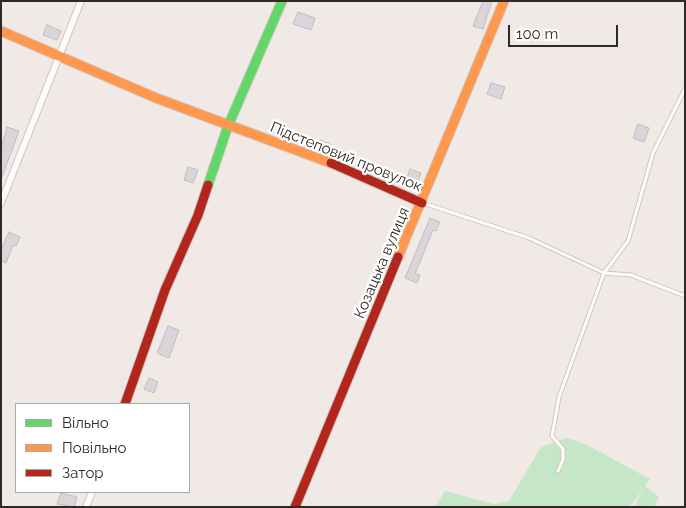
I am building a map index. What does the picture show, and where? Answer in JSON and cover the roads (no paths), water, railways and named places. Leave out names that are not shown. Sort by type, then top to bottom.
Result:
[{"type":"street","points":[[1,202],[81,1]]},
{"type":"street","points":[[125,403],[165,290],[198,215],[228,126],[282,1]]},
{"type":"street","name":"Козацька вулиця","points":[[295,507],[504,1]]},
{"type":"street","name":"Підстеповий провулок","points":[[1,31],[228,126],[346,169],[422,203]]},
{"type":"street","points":[[86,507],[92,493]]},
{"type":"lane","points":[[558,471],[563,460],[563,449],[552,436],[559,397],[604,273],[628,241],[653,153],[685,89]]},
{"type":"lane","name":"Підстеповий провулок","points":[[422,203],[528,238],[604,273],[631,275],[685,296]]}]
